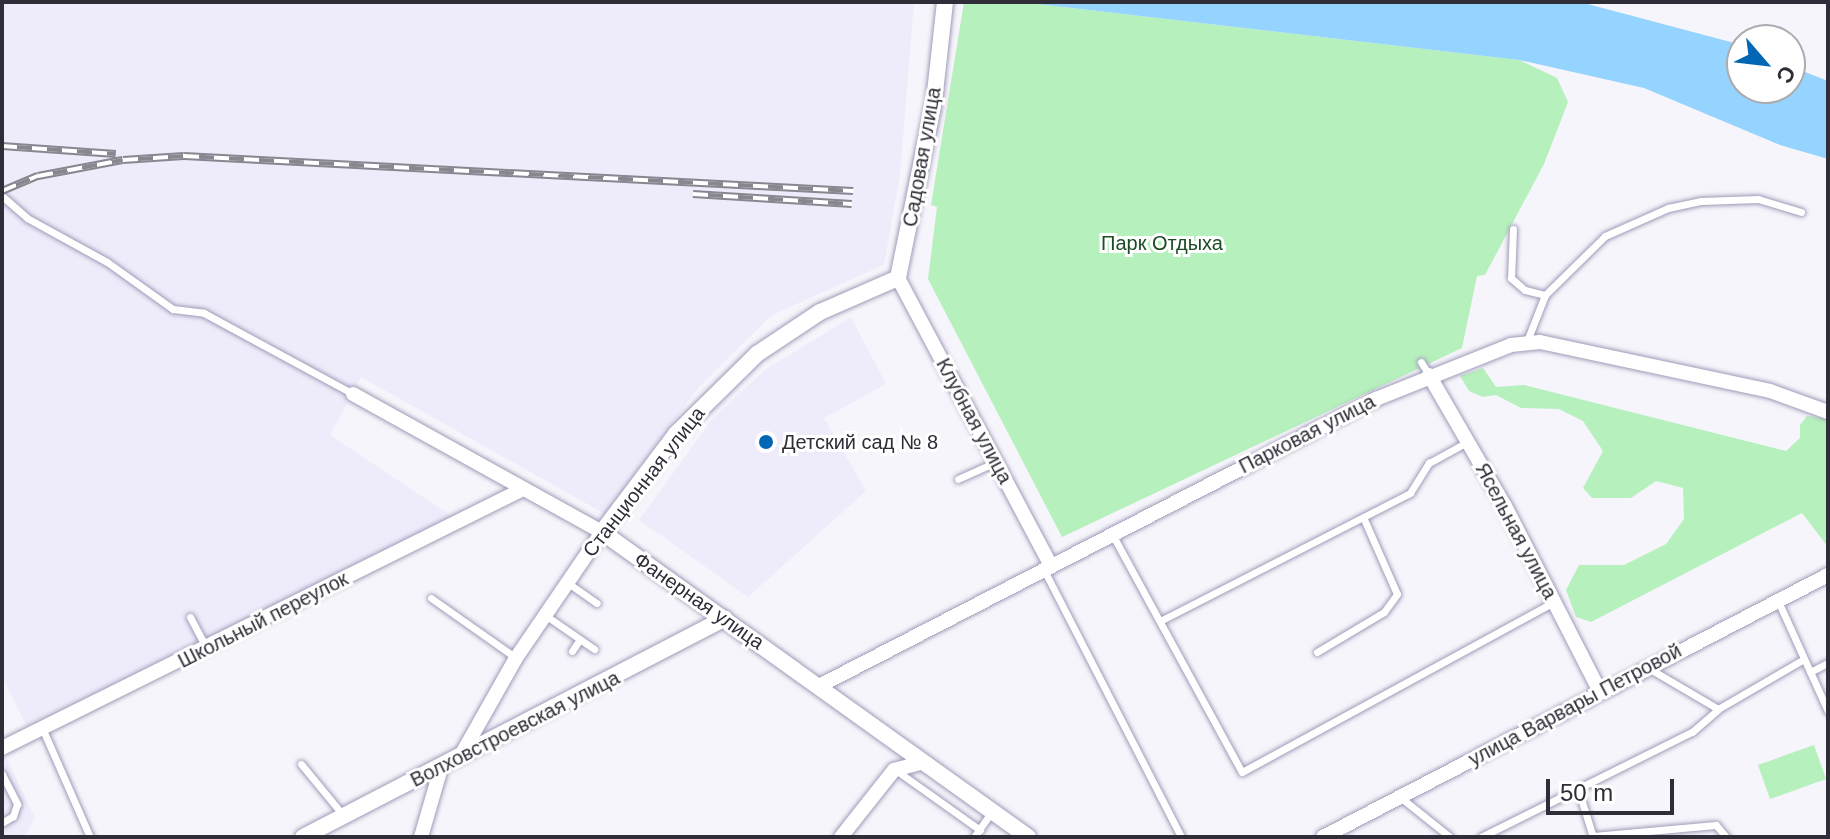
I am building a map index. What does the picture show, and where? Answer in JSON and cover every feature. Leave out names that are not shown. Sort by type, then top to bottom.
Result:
[{"type":"street","name":"Садовая улица","points":[[898,278],[932,114],[945,2]]},
{"type":"street","name":"Клубная улица","points":[[898,278],[996,462],[1046,566]]},
{"type":"street","name":"Станционная улица","points":[[460,758],[516,658],[602,532],[676,434],[757,354],[820,312],[898,278]]},
{"type":"street","name":"Парковая улица","points":[[819,686],[1425,368],[1527,341]]},
{"type":"street","points":[[1527,341],[1770,391],[1828,412]]},
{"type":"street","name":"Ясельная улица","points":[[1425,368],[1554,601],[1599,690]]},
{"type":"street","name":"Фанерная улица","points":[[353,394],[602,532],[1028,837]]},
{"type":"street","name":"Школьный переулок","points":[[2,748],[523,489]]},
{"type":"street","name":"улица Варвары Петровой","points":[[1323,837],[1599,690],[1828,575]]},
{"type":"street","name":"Волховстроевская улица","points":[[303,837],[725,618]]},
{"type":"street","points":[[841,837],[894,770],[924,762]]},
{"type":"street","points":[[421,837],[441,768]]},
{"type":"lane","points":[[2,196],[27,218],[107,262],[173,309],[204,313],[353,394]]},
{"type":"lane","points":[[1527,341],[1545,295],[1592,244],[1668,208],[1730,198],[1758,199],[1801,212]]},
{"type":"lane","points":[[1513,229],[1511,278],[1525,290],[1545,295]]},
{"type":"lane","points":[[1160,621],[1410,493],[1429,463],[1467,442]]},
{"type":"lane","points":[[958,479],[996,462]]},
{"type":"lane","points":[[1317,652],[1384,612],[1397,594],[1363,517]]},
{"type":"lane","points":[[1112,534],[1242,772],[1554,601]]},
{"type":"lane","points":[[1046,566],[1181,837]]},
{"type":"lane","points":[[568,583],[597,603]]},
{"type":"lane","points":[[431,598],[516,658]]},
{"type":"lane","points":[[1777,599],[1828,711]]},
{"type":"lane","points":[[545,615],[594,649]]},
{"type":"lane","points":[[190,617],[207,648]]},
{"type":"lane","points":[[572,651],[580,639]]},
{"type":"lane","points":[[1481,837],[1579,792],[1692,732],[1718,709],[1804,659]]},
{"type":"lane","points":[[1810,672],[1828,663]]},
{"type":"lane","points":[[1648,667],[1718,709]]},
{"type":"lane","points":[[43,730],[90,837]]},
{"type":"lane","points":[[910,779],[924,762]]},
{"type":"lane","points":[[301,764],[344,816]]},
{"type":"lane","points":[[894,770],[910,779],[977,834],[992,811]]},
{"type":"lane","points":[[2,774],[17,804],[13,816],[2,823]]},
{"type":"lane","points":[[1579,792],[1593,837],[1716,825],[1726,837]]},
{"type":"lane","points":[[1400,797],[1450,837]]},
{"type":"shaded area","points":[[2,2],[914,2],[900,175],[884,265],[772,315],[698,388],[605,514],[361,377],[330,435],[453,517],[27,727],[2,676]]},
{"type":"shaded area","name":"Детский сад № 8","points":[[851,317],[886,384],[824,418],[866,491],[748,597],[639,520],[713,418],[765,370]]},
{"type":"shaded area","points":[[2,748],[35,818],[25,837],[2,837]]},
{"type":"green space","name":"Парк Отдыха","points":[[964,2],[1020,2],[1519,60],[1557,78],[1568,102],[1544,164],[1485,275],[1477,276],[1462,348],[1062,537],[928,279],[937,207],[931,205]]},
{"type":"green space","points":[[1483,368],[1496,387],[1524,385],[1786,451],[1800,438],[1800,425],[1807,416],[1828,419],[1828,547],[1802,513],[1591,622],[1576,617],[1566,590],[1579,565],[1624,565],[1666,544],[1684,519],[1683,488],[1656,481],[1631,498],[1592,498],[1583,488],[1603,451],[1583,421],[1559,409],[1521,408],[1496,395],[1483,397],[1469,391],[1460,376]]},
{"type":"green space","points":[[1814,745],[1826,779],[1770,799],[1758,765]]},
{"type":"water","points":[[1020,2],[1580,2],[1726,41],[1726,104],[1806,104],[1806,72],[1828,81],[1828,159],[1780,145],[1644,88],[1519,60]]},
{"type":"railway","points":[[2,146],[116,154]]},
{"type":"railway","points":[[2,191],[38,176],[123,160],[184,156],[853,191]]},
{"type":"railway","points":[[693,194],[852,204]]},
{"type":"place","name":"Детский сад № 8","points":[[766,442]]}]
